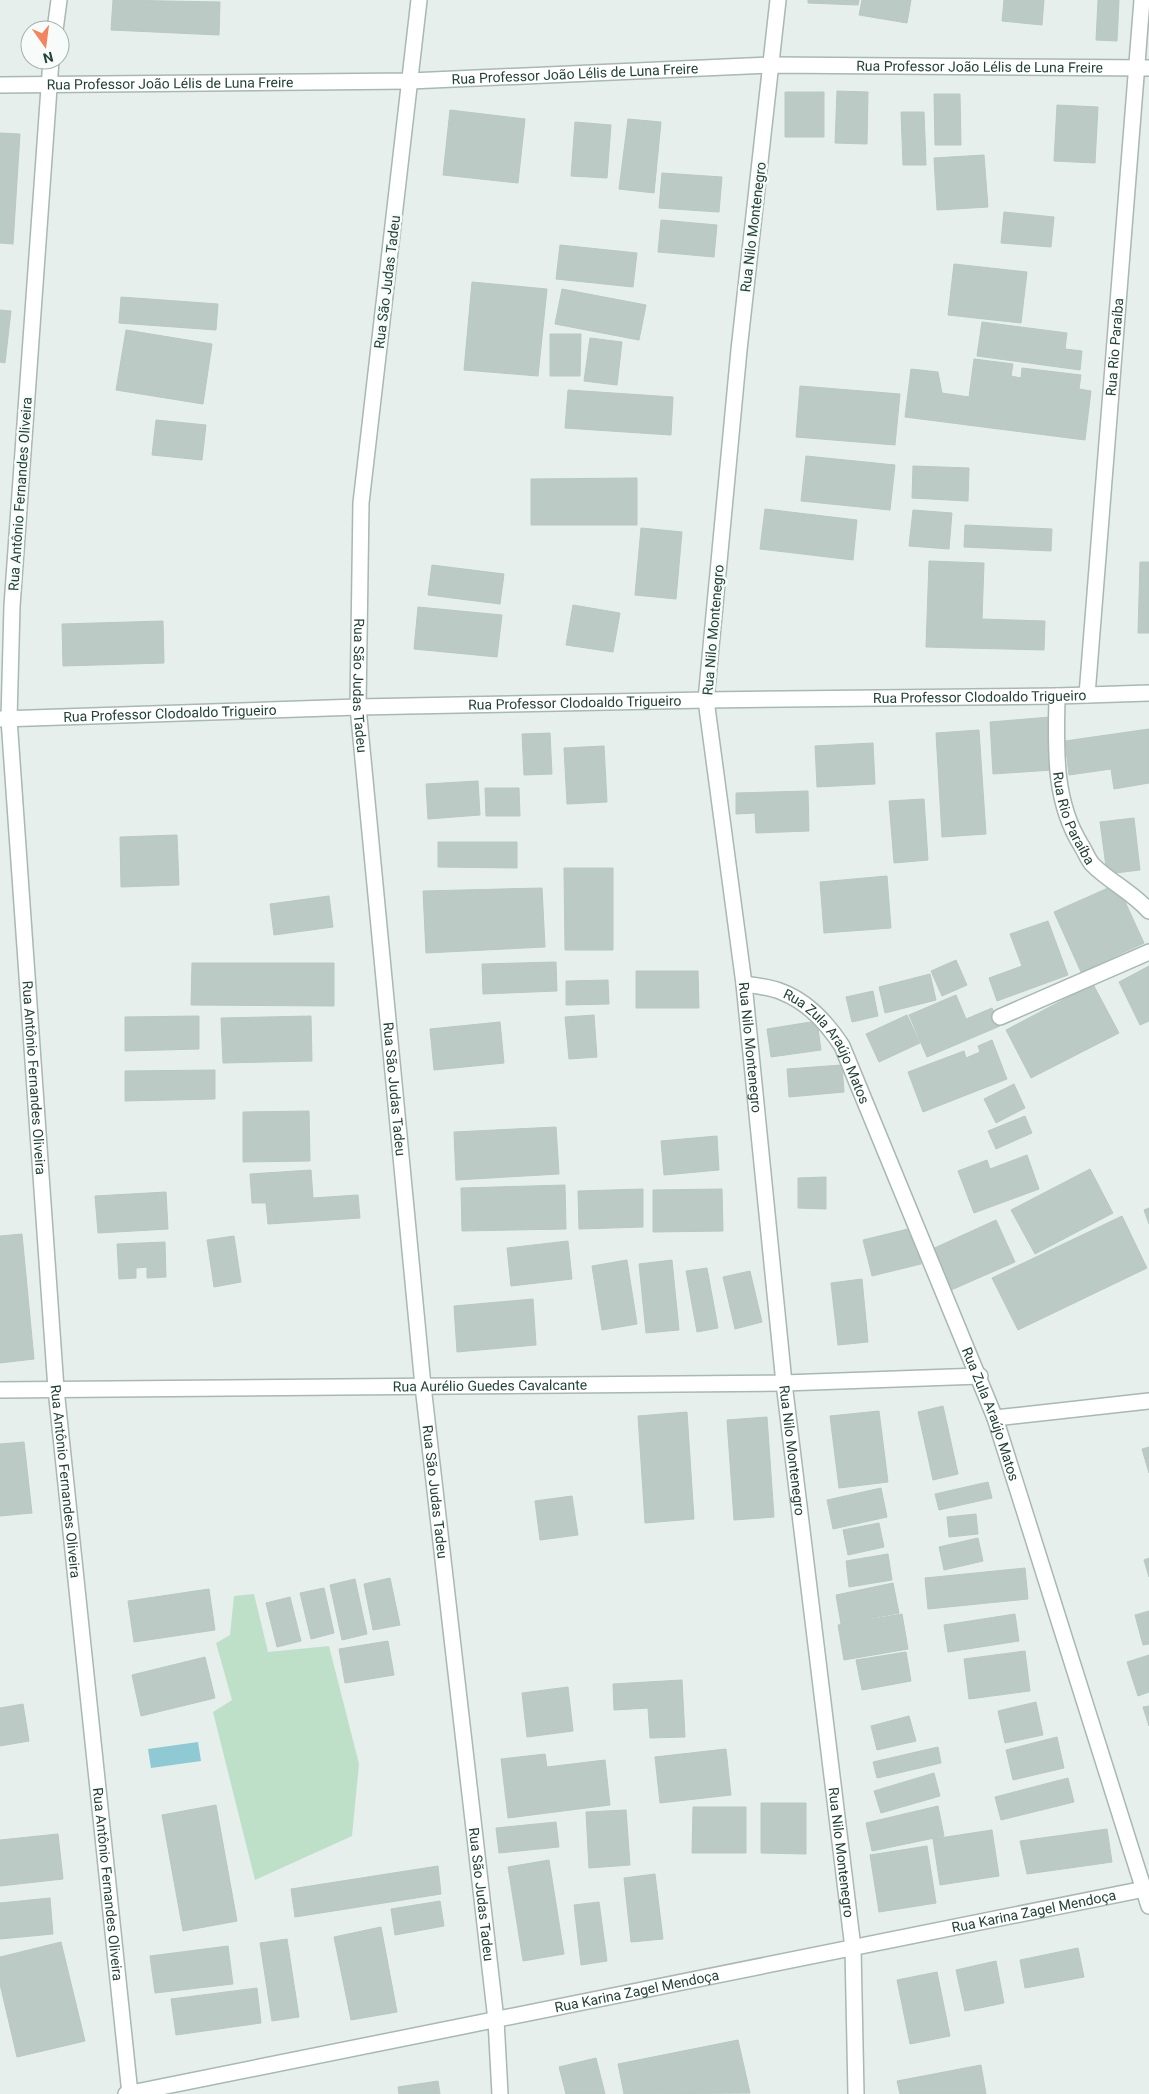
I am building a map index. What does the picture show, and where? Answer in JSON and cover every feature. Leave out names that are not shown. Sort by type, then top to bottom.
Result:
[{"type":"street","points":[[56,20],[59,0]]},
{"type":"street","name":"Rua São Judas Tadeu","points":[[419,0],[361,503],[358,707],[423,1386],[496,2020],[500,2094]]},
{"type":"street","name":"Rua Nilo Montenegro","points":[[778,0],[739,350],[706,700],[744,984],[784,1383],[853,1948],[856,2094]]},
{"type":"street","name":"Rua Rio Paraíba","points":[[1087,695],[1142,68],[1142,0]]},
{"type":"street","name":"Rua Professor João Lélis de Luna Freire","points":[[0,85],[410,82],[772,65],[1142,68]]},
{"type":"street","name":"Rua Antônio Fernandes Oliveira","points":[[50,70],[4,719],[56,1389],[129,2094]]},
{"type":"street","name":"Rua Professor Clodoaldo Trigueiro","points":[[4,719],[358,707],[1149,693]]},
{"type":"street","name":"Rua Rio Paraíba","points":[[1057,696],[1056,748],[1060,793],[1073,832],[1093,864],[1135,897],[1149,912]]},
{"type":"street","points":[[1000,1017],[1149,952]]},
{"type":"street","name":"Rua Zula Araújo Matos","points":[[744,984],[781,991],[800,1001],[831,1029],[842,1046],[980,1376],[995,1418],[1146,1889],[1149,1906]]},
{"type":"street","name":"Rua Aurélio Guedes Cavalcante","points":[[0,1390],[784,1383],[980,1376]]},
{"type":"street","points":[[995,1418],[1149,1401]]},
{"type":"street","name":"Rua Karina Zagel Mendoça","points":[[129,2094],[1146,1889]]},
{"type":"green space","points":[[254,1594],[268,1652],[329,1646],[359,1764],[352,1836],[255,1880],[213,1712],[232,1700],[216,1643],[230,1635],[234,1596]]},
{"type":"water","points":[[198,1742],[201,1761],[151,1768],[148,1749]]},
{"type":"building","points":[[113,0],[220,2],[219,35],[111,30]]},
{"type":"building","points":[[808,0],[859,0],[858,5],[808,3]]},
{"type":"building","points":[[862,0],[911,0],[907,23],[859,15]]},
{"type":"building","points":[[1004,0],[1044,0],[1042,25],[1002,21]]},
{"type":"building","points":[[1098,0],[1119,0],[1117,41],[1096,40]]},
{"type":"building","points":[[837,91],[868,92],[867,144],[835,143]]},
{"type":"building","points":[[785,92],[824,92],[824,137],[785,137]]},
{"type":"building","points":[[934,94],[960,94],[961,145],[935,145]]},
{"type":"building","points":[[1057,105],[1098,107],[1095,163],[1054,161]]},
{"type":"building","points":[[450,110],[525,119],[518,183],[443,175]]},
{"type":"building","points":[[901,112],[924,112],[926,165],[903,165]]},
{"type":"building","points":[[628,119],[661,122],[654,193],[619,189]]},
{"type":"building","points":[[575,122],[611,125],[607,178],[571,176]]},
{"type":"building","points":[[0,133],[20,134],[13,244],[0,243]]},
{"type":"building","points":[[984,155],[988,207],[937,210],[934,158]]},
{"type":"building","points":[[662,173],[722,177],[719,212],[659,208]]},
{"type":"building","points":[[1004,212],[1054,217],[1051,247],[1001,243]]},
{"type":"building","points":[[661,220],[717,225],[714,257],[658,252]]},
{"type":"building","points":[[560,245],[637,253],[633,287],[556,279]]},
{"type":"building","points":[[954,264],[1027,272],[1021,323],[948,315]]},
{"type":"building","points":[[472,282],[547,289],[538,376],[464,370]]},
{"type":"building","points":[[562,289],[646,305],[639,340],[555,324]]},
{"type":"building","points":[[121,297],[218,304],[216,330],[119,323]]},
{"type":"building","points":[[0,310],[11,311],[5,363],[0,362]]},
{"type":"building","points":[[982,322],[1067,333],[1065,349],[1082,351],[1080,370],[977,356]]},
{"type":"building","points":[[126,330],[212,344],[203,404],[116,390]]},
{"type":"building","points":[[550,334],[581,334],[580,376],[550,376]]},
{"type":"building","points":[[590,338],[622,342],[617,385],[584,381]]},
{"type":"building","points":[[974,359],[1013,364],[1011,376],[1021,378],[1022,368],[1081,375],[1079,389],[1091,391],[1085,440],[905,417],[911,369],[938,372],[942,393],[969,397]]},
{"type":"building","points":[[800,386],[900,394],[895,445],[796,437]]},
{"type":"building","points":[[568,390],[673,397],[671,435],[565,428]]},
{"type":"building","points":[[156,420],[206,425],[202,460],[152,455]]},
{"type":"building","points":[[806,456],[895,465],[890,510],[801,501]]},
{"type":"building","points":[[913,466],[969,468],[968,501],[912,498]]},
{"type":"building","points":[[637,478],[637,525],[531,525],[531,479]]},
{"type":"building","points":[[765,509],[857,520],[853,560],[760,549]]},
{"type":"building","points":[[913,510],[952,513],[949,549],[909,546]]},
{"type":"building","points":[[965,525],[1052,529],[1051,551],[964,547]]},
{"type":"building","points":[[641,528],[682,532],[676,599],[635,595]]},
{"type":"building","points":[[929,561],[984,563],[982,619],[1045,621],[1044,650],[926,647]]},
{"type":"building","points":[[1140,562],[1149,562],[1149,633],[1138,633]]},
{"type":"building","points":[[432,565],[504,574],[500,604],[428,595]]},
{"type":"building","points":[[573,605],[620,613],[613,652],[566,645]]},
{"type":"building","points":[[418,607],[502,615],[497,657],[414,649]]},
{"type":"building","points":[[163,621],[164,663],[63,666],[62,624]]},
{"type":"building","points":[[1050,717],[1053,770],[993,774],[990,722]]},
{"type":"building","points":[[1149,729],[1149,783],[1114,789],[1111,769],[1069,775],[1065,741]]},
{"type":"building","points":[[979,730],[986,834],[942,837],[936,733]]},
{"type":"building","points":[[550,733],[552,774],[524,775],[522,734]]},
{"type":"building","points":[[873,743],[875,784],[817,787],[815,746]]},
{"type":"building","points":[[604,746],[607,802],[567,804],[564,748]]},
{"type":"building","points":[[478,781],[480,815],[428,819],[426,784]]},
{"type":"building","points":[[485,788],[519,788],[520,816],[486,816]]},
{"type":"building","points":[[808,791],[809,831],[756,833],[755,813],[736,814],[736,793]]},
{"type":"building","points":[[924,799],[928,860],[894,863],[889,801]]},
{"type":"building","points":[[1134,818],[1140,870],[1107,874],[1100,822]]},
{"type":"building","points":[[177,835],[179,885],[121,887],[120,837]]},
{"type":"building","points":[[438,842],[517,842],[517,868],[438,867]]},
{"type":"building","points":[[564,868],[613,868],[613,950],[565,950]]},
{"type":"building","points":[[887,876],[891,928],[824,933],[820,882]]},
{"type":"building","points":[[1117,884],[1144,943],[1081,972],[1054,912]]},
{"type":"building","points":[[542,888],[545,947],[426,953],[423,891]]},
{"type":"building","points":[[329,896],[333,927],[274,935],[270,904]]},
{"type":"building","points":[[1048,921],[1068,975],[997,1001],[989,978],[1022,966],[1010,934]]},
{"type":"building","points":[[956,960],[967,985],[942,996],[931,971]]},
{"type":"building","points":[[556,962],[557,991],[483,994],[482,964]]},
{"type":"building","points":[[192,963],[334,963],[334,1006],[191,1005]]},
{"type":"building","points":[[1149,966],[1149,1021],[1140,1025],[1119,982]]},
{"type":"building","points":[[636,971],[698,971],[699,1008],[636,1008]]},
{"type":"building","points":[[930,974],[936,1000],[885,1013],[879,987]]},
{"type":"building","points":[[608,980],[609,1004],[566,1005],[566,981]]},
{"type":"building","points":[[1093,984],[1119,1033],[1031,1078],[1006,1030]]},
{"type":"building","points":[[873,991],[878,1016],[852,1022],[846,997]]},
{"type":"building","points":[[956,995],[966,1019],[992,1008],[1000,1026],[927,1057],[909,1015]]},
{"type":"building","points":[[594,1015],[597,1057],[569,1059],[565,1017]]},
{"type":"building","points":[[907,1015],[920,1043],[879,1062],[866,1034]]},
{"type":"building","points":[[199,1016],[199,1049],[125,1051],[125,1017]]},
{"type":"building","points":[[311,1016],[312,1061],[223,1063],[221,1018]]},
{"type":"building","points":[[817,1021],[821,1050],[771,1057],[767,1029]]},
{"type":"building","points":[[500,1022],[504,1063],[434,1070],[430,1029]]},
{"type":"building","points":[[992,1040],[1007,1079],[923,1112],[908,1072],[964,1051],[966,1058],[980,1052],[978,1046]]},
{"type":"building","points":[[842,1065],[844,1092],[789,1097],[787,1069]]},
{"type":"building","points":[[215,1070],[215,1099],[125,1101],[125,1071]]},
{"type":"building","points":[[1014,1084],[1025,1108],[996,1123],[984,1099]]},
{"type":"building","points":[[309,1111],[310,1161],[243,1162],[243,1112]]},
{"type":"building","points":[[1025,1116],[1032,1133],[996,1149],[988,1131]]},
{"type":"building","points":[[556,1127],[559,1174],[456,1180],[454,1132]]},
{"type":"building","points":[[717,1136],[719,1170],[664,1175],[661,1141]]},
{"type":"building","points":[[1027,1155],[1039,1189],[974,1213],[958,1171],[987,1160],[990,1169]]},
{"type":"building","points":[[1090,1169],[1113,1213],[1035,1254],[1011,1210]]},
{"type":"building","points":[[311,1170],[313,1198],[358,1195],[360,1218],[268,1224],[266,1203],[252,1203],[250,1174]]},
{"type":"building","points":[[826,1177],[826,1209],[798,1208],[798,1178]]},
{"type":"building","points":[[565,1185],[566,1229],[462,1231],[461,1188]]},
{"type":"building","points":[[643,1189],[643,1227],[579,1229],[578,1191]]},
{"type":"building","points":[[722,1189],[723,1231],[653,1232],[653,1190]]},
{"type":"building","points":[[166,1192],[168,1229],[98,1233],[95,1196]]},
{"type":"building","points":[[1149,1208],[1149,1224],[1144,1210]]},
{"type":"building","points":[[1122,1216],[1147,1268],[1018,1330],[992,1278]]},
{"type":"building","points":[[996,1220],[1015,1262],[949,1291],[930,1250]]},
{"type":"building","points":[[912,1228],[921,1264],[872,1276],[863,1240]]},
{"type":"building","points":[[22,1234],[34,1359],[0,1363],[0,1236]]},
{"type":"building","points":[[234,1236],[241,1282],[214,1287],[207,1240]]},
{"type":"building","points":[[568,1241],[572,1279],[511,1286],[507,1248]]},
{"type":"building","points":[[165,1242],[166,1277],[147,1278],[147,1267],[136,1268],[136,1278],[119,1279],[117,1244]]},
{"type":"building","points":[[627,1260],[637,1324],[602,1330],[592,1266]]},
{"type":"building","points":[[672,1260],[679,1330],[646,1333],[639,1264]]},
{"type":"building","points":[[707,1268],[718,1328],[697,1332],[686,1271]]},
{"type":"building","points":[[750,1271],[762,1322],[735,1329],[723,1277]]},
{"type":"building","points":[[862,1279],[868,1342],[838,1345],[831,1283]]},
{"type":"building","points":[[533,1299],[536,1345],[457,1352],[454,1306]]},
{"type":"building","points":[[943,1406],[958,1474],[933,1480],[918,1412]]},
{"type":"building","points":[[879,1411],[888,1482],[839,1488],[830,1416]]},
{"type":"building","points":[[687,1412],[694,1519],[645,1523],[638,1416]]},
{"type":"building","points":[[767,1417],[774,1517],[734,1520],[727,1420]]},
{"type":"building","points":[[24,1442],[32,1513],[0,1516],[0,1444]]},
{"type":"building","points":[[1149,1447],[1149,1473],[1142,1449]]},
{"type":"building","points":[[988,1482],[992,1498],[939,1510],[935,1494]]},
{"type":"building","points":[[881,1488],[887,1517],[833,1529],[827,1500]]},
{"type":"building","points":[[572,1496],[578,1535],[540,1540],[535,1501]]},
{"type":"building","points":[[976,1514],[978,1534],[949,1537],[947,1517]]},
{"type":"building","points":[[879,1523],[884,1547],[848,1555],[843,1530]]},
{"type":"building","points":[[978,1538],[983,1561],[944,1570],[939,1547]]},
{"type":"building","points":[[888,1554],[892,1580],[849,1587],[846,1561]]},
{"type":"building","points":[[1149,1558],[1149,1577],[1144,1560]]},
{"type":"building","points":[[1025,1568],[1028,1599],[928,1609],[925,1578]]},
{"type":"building","points":[[390,1578],[400,1625],[373,1630],[364,1584]]},
{"type":"building","points":[[355,1579],[367,1634],[342,1640],[330,1585]]},
{"type":"building","points":[[893,1583],[899,1613],[841,1624],[836,1595]]},
{"type":"building","points":[[324,1588],[334,1633],[311,1639],[300,1593]]},
{"type":"building","points":[[209,1589],[215,1630],[134,1642],[128,1601]]},
{"type":"building","points":[[290,1597],[301,1641],[277,1647],[266,1603]]},
{"type":"building","points":[[1149,1611],[1149,1644],[1143,1645],[1135,1615]]},
{"type":"building","points":[[902,1614],[908,1649],[844,1660],[838,1625]]},
{"type":"building","points":[[1015,1614],[1019,1641],[948,1652],[944,1625]]},
{"type":"building","points":[[388,1641],[394,1675],[345,1683],[339,1649]]},
{"type":"building","points":[[1025,1651],[1030,1691],[969,1699],[964,1659]]},
{"type":"building","points":[[906,1652],[911,1681],[862,1690],[856,1660]]},
{"type":"building","points":[[1149,1655],[1149,1692],[1138,1696],[1127,1662]]},
{"type":"building","points":[[205,1657],[215,1698],[141,1716],[132,1675]]},
{"type":"building","points":[[682,1680],[685,1737],[650,1738],[648,1708],[614,1710],[613,1684]]},
{"type":"building","points":[[568,1687],[573,1731],[527,1737],[522,1693]]},
{"type":"building","points":[[1036,1702],[1043,1735],[1005,1743],[998,1711]]},
{"type":"building","points":[[23,1704],[29,1741],[0,1746],[0,1708]]},
{"type":"building","points":[[1149,1706],[1149,1726],[1143,1707]]},
{"type":"building","points":[[909,1716],[916,1741],[877,1750],[871,1726]]},
{"type":"building","points":[[1057,1737],[1064,1768],[1013,1780],[1006,1750]]},
{"type":"building","points":[[938,1747],[941,1763],[877,1778],[873,1762]]},
{"type":"building","points":[[726,1749],[731,1795],[660,1803],[655,1757]]},
{"type":"building","points":[[545,1754],[547,1767],[605,1760],[610,1805],[508,1818],[501,1759]]},
{"type":"building","points":[[934,1773],[940,1796],[881,1813],[874,1791]]},
{"type":"building","points":[[1068,1778],[1074,1802],[1001,1820],[995,1797]]},
{"type":"building","points":[[761,1803],[806,1803],[806,1854],[761,1853]]},
{"type":"building","points":[[216,1805],[237,1921],[183,1931],[162,1815]]},
{"type":"building","points":[[938,1806],[944,1836],[872,1851],[866,1823]]},
{"type":"building","points":[[693,1807],[746,1807],[746,1853],[692,1853]]},
{"type":"building","points":[[626,1810],[630,1865],[589,1868],[586,1812]]},
{"type":"building","points":[[556,1822],[559,1847],[499,1853],[496,1828]]},
{"type":"building","points":[[1107,1829],[1112,1862],[1027,1874],[1020,1841]]},
{"type":"building","points":[[992,1830],[999,1876],[940,1885],[933,1839]]},
{"type":"building","points":[[58,1834],[63,1879],[0,1886],[0,1840]]},
{"type":"building","points":[[927,1846],[936,1903],[879,1912],[870,1855]]},
{"type":"building","points":[[549,1860],[564,1954],[523,1961],[508,1867]]},
{"type":"building","points":[[438,1866],[441,1894],[295,1917],[291,1889]]},
{"type":"building","points":[[655,1874],[663,1939],[631,1942],[624,1878]]},
{"type":"building","points":[[50,1898],[53,1934],[0,1939],[0,1903]]},
{"type":"building","points":[[440,1901],[444,1926],[395,1935],[391,1909]]},
{"type":"building","points":[[599,1902],[607,1961],[581,1965],[574,1905]]},
{"type":"building","points":[[381,1927],[397,2012],[351,2020],[334,1937]]},
{"type":"building","points":[[287,1939],[299,2017],[272,2021],[260,1943]]},
{"type":"building","points":[[61,1942],[85,2041],[17,2057],[0,1984],[0,1957]]},
{"type":"building","points":[[228,1946],[233,1984],[155,1993],[150,1956]]},
{"type":"building","points":[[1078,1948],[1084,1977],[1025,1988],[1020,1960]]},
{"type":"building","points":[[996,1961],[1004,2003],[965,2011],[956,1970]]},
{"type":"building","points":[[937,1972],[950,2036],[910,2044],[897,1980]]},
{"type":"building","points":[[257,1988],[261,2023],[176,2035],[171,1999]]},
{"type":"building","points":[[738,2040],[750,2093],[624,2094],[618,2064]]},
{"type":"building","points":[[596,2058],[605,2094],[566,2094],[559,2067]]},
{"type":"building","points":[[981,2065],[986,2094],[900,2094],[897,2081]]},
{"type":"building","points":[[438,2081],[440,2094],[399,2094],[398,2087]]}]
